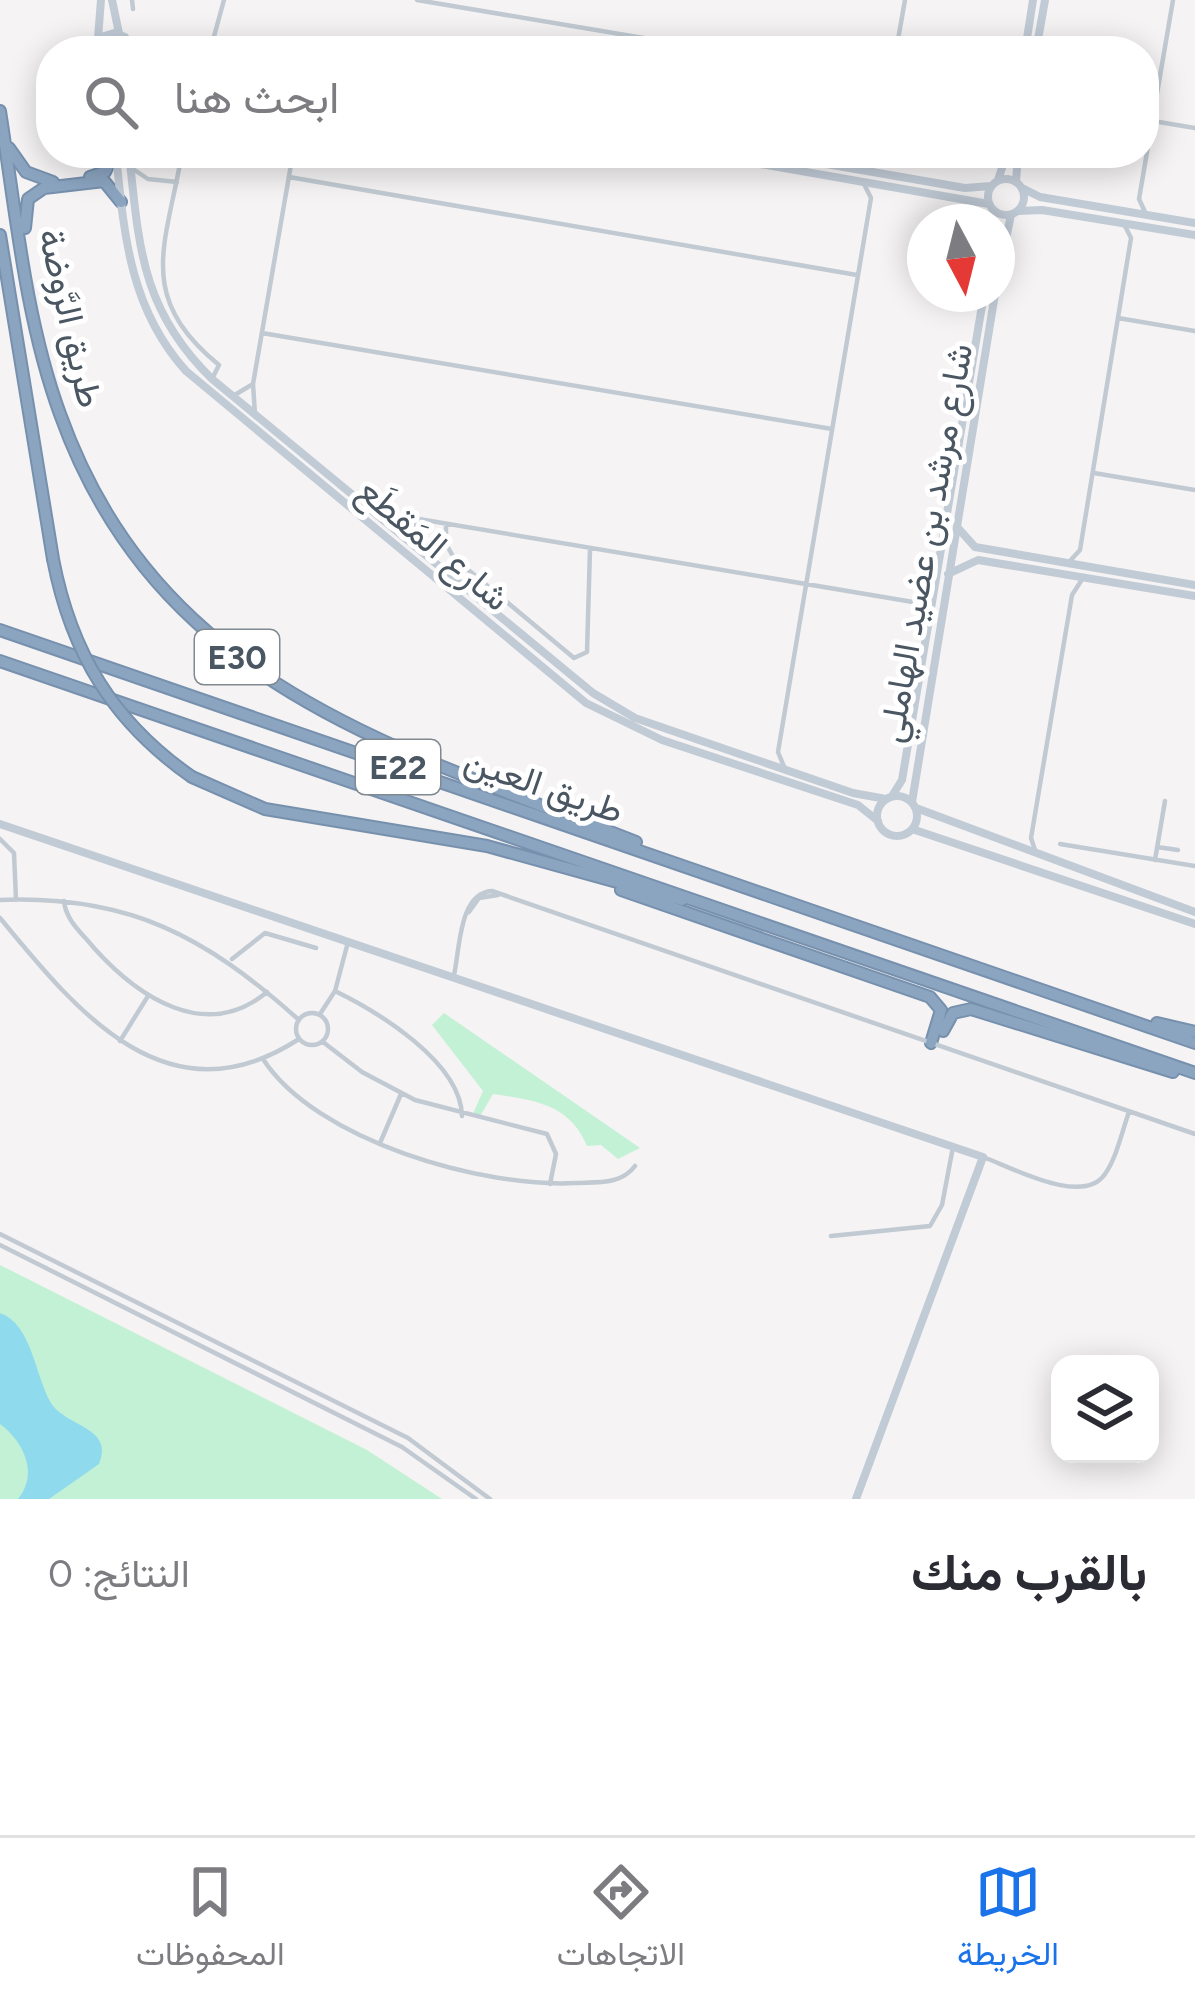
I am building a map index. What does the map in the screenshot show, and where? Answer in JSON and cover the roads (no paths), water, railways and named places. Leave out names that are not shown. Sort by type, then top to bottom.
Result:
[{"type":"highway","name":"طريق الرَّوضة","points":[[0,112],[30,303],[60,416],[99,497],[172,596],[257,674],[347,728],[796,904]]},
{"type":"highway","points":[[5,141],[26,172],[55,183],[107,168]]},
{"type":"highway","points":[[30,303],[24,220],[28,199],[44,188],[96,180],[111,184],[127,199]]},
{"type":"highway","name":"طريق الرَّوضة","points":[[0,235],[65,616],[98,684],[128,724],[192,777],[279,812],[522,855],[792,932]]},
{"type":"highway","name":"طريق العين","points":[[0,630],[796,904]]},
{"type":"highway","name":"طريق العين","points":[[0,661],[792,932]]},
{"type":"highway","points":[[522,855],[930,997],[941,1010],[935,1044]]},
{"type":"highway","name":"E22","points":[[796,904],[1195,1042]]},
{"type":"highway","name":"E22","points":[[792,932],[1195,1075]]},
{"type":"highway","points":[[935,1044],[950,1016],[964,1009],[1195,1075]]},
{"type":"highway","points":[[1119,1016],[1195,1032]]},
{"type":"street","points":[[98,36],[100,0]]},
{"type":"street","points":[[109,36],[120,34],[112,0]]},
{"type":"street","points":[[132,0],[133,9]]},
{"type":"street","points":[[218,36],[224,0]]},
{"type":"street","points":[[417,0],[632,36]]},
{"type":"street","points":[[899,36],[905,0]]},
{"type":"street","points":[[1027,36],[1034,0]]},
{"type":"street","points":[[1039,36],[1045,0]]},
{"type":"street","points":[[1159,81],[1173,0]]},
{"type":"street","points":[[1159,122],[1195,128]]},
{"type":"street","name":"شارع المَقطَع","points":[[119,168],[155,304],[181,347],[212,379],[487,607],[615,708],[786,770],[889,798]]},
{"type":"street","name":"شارع المَقطَع","points":[[130,168],[127,199],[137,291],[162,342],[186,371],[608,717],[858,805],[878,821]]},
{"type":"street","points":[[133,168],[148,179],[177,182]]},
{"type":"street","points":[[179,168],[161,284],[189,341],[219,364],[212,379]]},
{"type":"street","points":[[256,415],[253,384],[290,168]]},
{"type":"street","points":[[821,168],[975,189],[994,183],[1019,185],[1040,197],[1195,223]]},
{"type":"street","points":[[786,770],[778,752],[871,198],[854,172],[835,168]]},
{"type":"street","points":[[854,172],[859,168]]},
{"type":"street","points":[[885,168],[888,174]]},
{"type":"street","points":[[993,204],[1000,168]]},
{"type":"street","points":[[1018,168],[1015,213],[1195,236]]},
{"type":"street","points":[[1126,212],[1139,199],[1144,168]]},
{"type":"street","points":[[289,177],[858,275]]},
{"type":"street","points":[[127,199],[148,179]]},
{"type":"street","points":[[861,181],[957,204]]},
{"type":"street","points":[[871,198],[886,186]]},
{"type":"street","points":[[1139,199],[1147,215]]},
{"type":"street","points":[[1180,233],[1182,220]]},
{"type":"street","points":[[1124,224],[1131,238]]},
{"type":"street","points":[[1087,566],[1080,550],[1092,473],[1131,238],[1143,226]]},
{"type":"street","name":"شارع مرشد بن عضيد الهاملي","points":[[889,798],[902,780],[981,312]]},
{"type":"street","name":"شارع مرشد بن عضيد الهاملي","points":[[914,805],[992,312]]},
{"type":"street","points":[[1118,318],[1195,331]]},
{"type":"street","points":[[262,333],[832,429]]},
{"type":"street","points":[[233,396],[253,384]]},
{"type":"street","points":[[292,461],[295,453],[306,457]]},
{"type":"street","points":[[1092,473],[1195,490]]},
{"type":"street","points":[[371,511],[913,602],[932,597]]},
{"type":"street","points":[[409,542],[418,519]]},
{"type":"street","points":[[956,521],[968,543],[990,550],[1195,585]]},
{"type":"street","points":[[446,524],[446,544],[454,558],[563,650],[580,658],[588,641],[590,548]]},
{"type":"street","points":[[989,562],[990,550]]},
{"type":"street","points":[[1068,563],[1080,550]]},
{"type":"street","points":[[947,575],[969,561],[989,562],[1195,596]]},
{"type":"street","points":[[1066,575],[1072,592]]},
{"type":"street","points":[[1043,859],[1031,838],[1072,592],[1083,578]]},
{"type":"street","points":[[913,602],[928,615]]},
{"type":"street","points":[[477,614],[487,607]]},
{"type":"street","points":[[761,761],[778,752]]},
{"type":"street","points":[[1195,912],[1043,859],[914,805],[889,798],[878,821],[893,836],[912,829],[1195,924]]},
{"type":"street","points":[[1155,860],[1165,801]]},
{"type":"street","points":[[912,829],[914,805]]},
{"type":"street","points":[[0,824],[1070,1187],[1088,1186],[1106,1172],[1129,1112]]},
{"type":"street","points":[[1017,849],[1031,838]]},
{"type":"street","points":[[0,839],[14,853],[16,900]]},
{"type":"street","points":[[1060,844],[1195,866]]},
{"type":"street","points":[[1157,847],[1178,850]]},
{"type":"street","points":[[1119,898],[1118,889],[1195,912]]},
{"type":"street","points":[[453,978],[467,916],[478,893],[503,896],[1195,1134]]},
{"type":"street","points":[[0,900],[64,901],[146,918],[230,961],[299,1019],[299,1039]]},
{"type":"street","points":[[64,901],[74,925],[148,996],[190,1014],[214,1016],[247,1006],[268,992]]},
{"type":"street","points":[[0,918],[69,1000],[120,1041],[190,1068],[225,1068],[263,1060],[299,1039]]},
{"type":"street","points":[[230,961],[265,933],[316,948]]},
{"type":"street","points":[[299,1019],[320,1015],[335,991],[348,942]]},
{"type":"street","points":[[335,991],[415,1042],[455,1093],[462,1116]]},
{"type":"street","points":[[120,1041],[148,996]]},
{"type":"street","points":[[320,1015],[328,1025],[323,1042]]},
{"type":"street","points":[[299,1039],[310,1046],[323,1042]]},
{"type":"street","points":[[323,1042],[401,1094],[462,1116],[547,1134],[556,1154],[550,1184]]},
{"type":"street","points":[[263,1060],[307,1100],[380,1143],[464,1172],[550,1184],[617,1180],[635,1166]]},
{"type":"street","points":[[380,1143],[401,1094]]},
{"type":"street","points":[[831,1236],[930,1226],[944,1200],[953,1147]]},
{"type":"street","points":[[856,1499],[983,1157]]},
{"type":"street","points":[[0,1234],[392,1430],[453,1467],[490,1499]]},
{"type":"street","points":[[0,1246],[402,1447],[476,1499]]},
{"type":"water","points":[[0,1313],[26,1339],[51,1403],[100,1442],[99,1464],[49,1499],[18,1499],[28,1469],[22,1449],[0,1424]]}]
